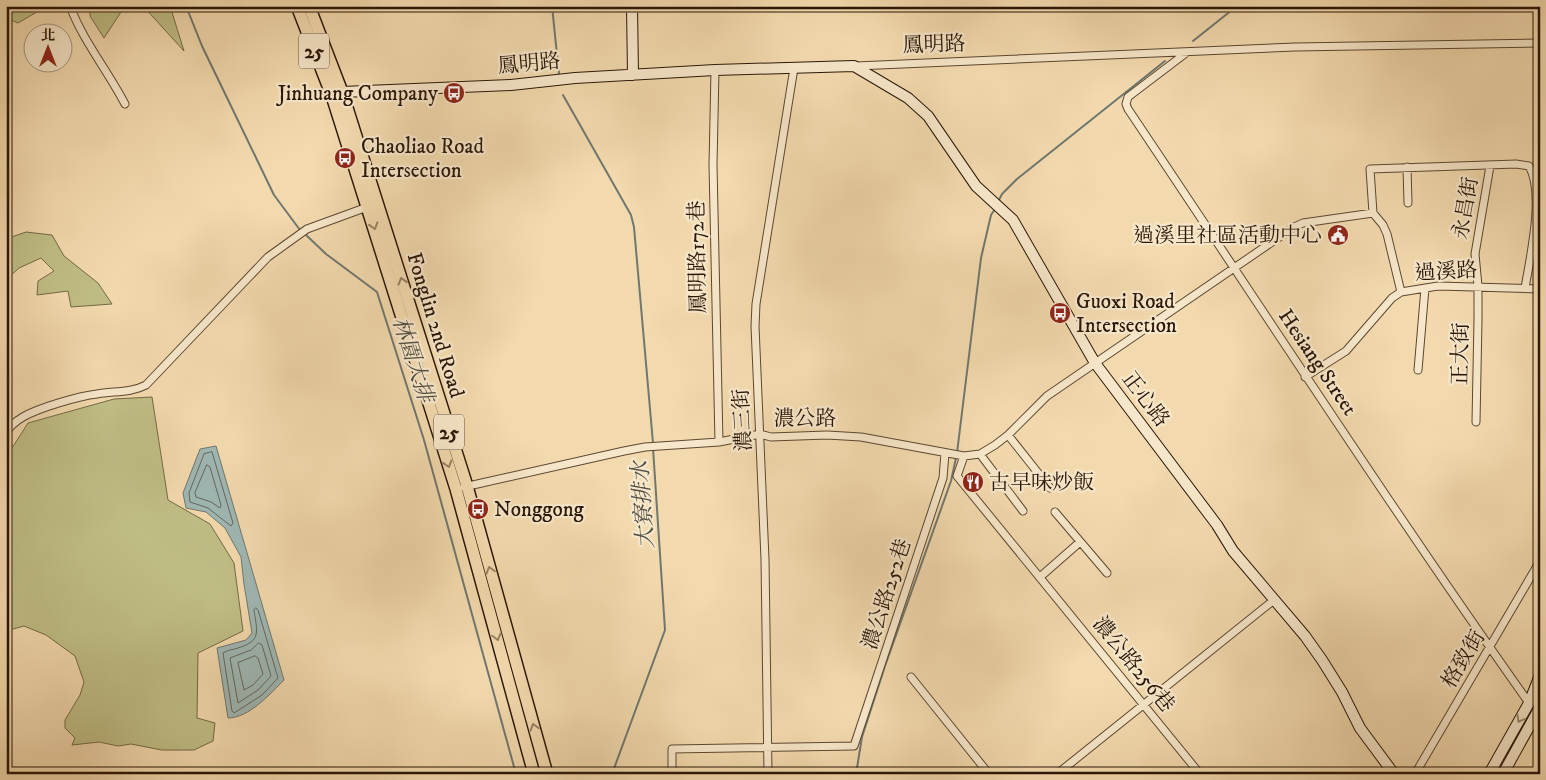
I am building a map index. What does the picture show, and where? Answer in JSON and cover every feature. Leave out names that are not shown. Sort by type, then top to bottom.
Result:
[{"type":"main road","name":"Fonglin 2nd Road","points":[[297,6],[337,94]]},
{"type":"main road","name":"Fonglin 2nd Road","points":[[309,6],[461,487],[547,774]]},
{"type":"main road","name":"Fonglin 2nd Road","points":[[461,487],[534,774]]},
{"type":"street","points":[[70,6],[76,22],[114,82],[125,104]]},
{"type":"street","points":[[632,6],[633,75]]},
{"type":"street","name":"鳳明路","points":[[337,94],[511,85],[575,78],[715,70],[1186,53],[1294,47],[1540,43]]},
{"type":"street","name":"Hesiang Street","points":[[1186,53],[1128,97],[1126,104],[1306,377],[1529,703]]},
{"type":"street","name":"正心路","points":[[854,66],[908,98],[928,116],[976,186],[1013,220],[1095,362],[1217,525],[1233,551],[1305,636],[1322,660],[1360,728],[1394,774]]},
{"type":"street","name":"濃三街","points":[[768,774],[765,559],[755,326],[756,304],[794,68]]},
{"type":"street","name":"鳳明路172巷","points":[[715,70],[713,165],[719,442]]},
{"type":"street","points":[[1095,362],[1294,227],[1302,224],[1373,213],[1370,169],[1523,164],[1529,166],[1533,176],[1536,197],[1534,238],[1525,288]]},
{"type":"street","name":"永昌街","points":[[1478,286],[1475,254],[1490,166]]},
{"type":"street","points":[[1407,167],[1408,203]]},
{"type":"street","points":[[6,433],[14,423],[37,411],[88,396],[134,390],[146,386],[268,256],[307,229],[373,205]]},
{"type":"street","name":"過溪路","points":[[1373,213],[1383,225],[1387,234],[1401,292],[1425,288],[1478,286],[1540,289]]},
{"type":"street","name":"正大街","points":[[1476,422],[1478,286]]},
{"type":"street","points":[[1418,370],[1425,288]]},
{"type":"street","points":[[1306,377],[1346,351],[1392,298],[1401,292]]},
{"type":"street","name":"濃公路","points":[[461,487],[624,450],[719,442],[760,434],[771,437],[785,435],[846,435],[959,456],[980,454],[1008,435],[1047,396],[1095,362]]},
{"type":"street","points":[[1008,435],[1050,488]]},
{"type":"street","name":"濃公路252巷","points":[[768,747],[854,746],[943,478],[945,453]]},
{"type":"street","points":[[980,454],[1023,511]]},
{"type":"street","name":"濃公路256巷","points":[[959,456],[957,476],[1200,774]]},
{"type":"street","points":[[1055,512],[1107,573]]},
{"type":"street","points":[[1040,578],[1080,542]]},
{"type":"street","name":"格致街","points":[[1415,774],[1540,561]]},
{"type":"street","points":[[1057,774],[1274,600]]},
{"type":"street","points":[[1489,774],[1529,703],[1540,675]]},
{"type":"street","points":[[911,677],[989,774]]},
{"type":"street","points":[[1503,774],[1540,708]]},
{"type":"street","points":[[672,774],[672,749],[768,747]]},
{"type":"shaded area","points":[[13,6],[43,6],[42,9],[18,23],[11,20]]},
{"type":"shaded area","points":[[90,6],[131,6],[121,12],[104,38],[90,16]]},
{"type":"shaded area","points":[[143,6],[170,6],[184,51]]},
{"type":"shaded area","points":[[26,232],[52,235],[64,256],[98,283],[112,304],[71,307],[68,291],[37,295],[38,281],[54,271],[41,258],[19,268],[6,280],[6,239]]},
{"type":"shaded area","points":[[152,397],[168,500],[210,524],[234,563],[243,631],[198,653],[197,718],[215,723],[213,741],[194,750],[162,750],[131,744],[118,746],[99,742],[72,745],[75,738],[65,728],[65,720],[80,695],[84,682],[75,656],[46,635],[24,626],[6,631],[6,451],[12,448],[28,423],[114,399]]},
{"type":"water","points":[[216,446],[284,680],[251,710],[236,717],[228,718],[217,648],[246,640],[252,633],[241,557],[225,528],[206,512],[186,508],[183,493],[200,449]]},
{"type":"waterway","name":"林園大排","points":[[186,6],[202,46],[274,195],[300,230]]},
{"type":"waterway","points":[[552,6],[559,74]]},
{"type":"waterway","points":[[1193,41],[1237,6]]},
{"type":"waterway","points":[[998,202],[1002,194],[1017,179],[1165,61]]},
{"type":"waterway","name":"大寮排水","points":[[563,95],[631,215],[634,227],[653,443]]},
{"type":"waterway","points":[[957,453],[981,258],[991,215],[995,209]]},
{"type":"waterway","name":"林園大排","points":[[304,233],[326,254],[377,292],[424,440],[516,774]]},
{"type":"waterway","name":"大寮排水","points":[[612,774],[665,630],[653,448]]},
{"type":"waterway","points":[[856,774],[862,737],[885,666],[951,481],[956,458]]},
{"type":"place","name":"Jinhuang Company","points":[[454,93]]},
{"type":"place","name":"Chaoliao Road Intersection","points":[[345,158]]},
{"type":"place","name":"過溪里社區活動中心","points":[[1338,235]]},
{"type":"place","name":"Guoxi Road Intersection","points":[[1060,313]]},
{"type":"place","name":"古早味炒飯","points":[[973,482]]},
{"type":"place","name":"Nonggong","points":[[478,509]]}]
